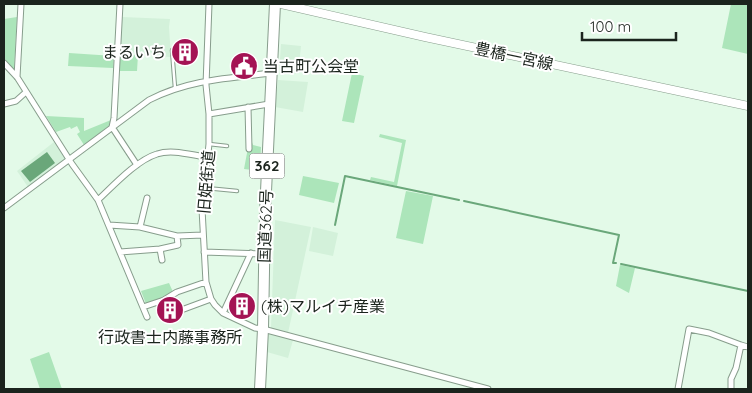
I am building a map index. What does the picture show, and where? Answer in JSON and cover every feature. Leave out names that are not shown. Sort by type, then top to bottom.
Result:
[{"type":"highway","name":"国道362号","points":[[260,389],[263,329],[263,254],[275,4]]},
{"type":"main road","name":"豊橋一宮線","points":[[281,4],[425,37],[748,106]]},
{"type":"street","points":[[17,77],[21,4]]},
{"type":"street","points":[[120,4],[112,127],[137,165]]},
{"type":"street","name":"旧姫街道","points":[[209,4],[206,80],[209,144],[202,209],[206,282],[215,305],[223,313],[255,328],[488,389]]},
{"type":"street","points":[[4,63],[17,77],[98,200],[147,317]]},
{"type":"street","points":[[4,208],[149,100],[164,92],[206,80],[272,73]]},
{"type":"street","points":[[4,104],[16,101],[26,92]]},
{"type":"street","points":[[209,114],[269,104]]},
{"type":"street","points":[[248,107],[249,148]]},
{"type":"street","points":[[98,200],[137,165],[156,154],[181,153],[207,157]]},
{"type":"street","points":[[140,227],[147,198]]},
{"type":"street","points":[[109,225],[140,227],[178,236],[203,235]]},
{"type":"street","points":[[120,252],[160,249],[178,245],[178,236]]},
{"type":"street","points":[[160,249],[162,260]]},
{"type":"street","points":[[204,252],[263,254]]},
{"type":"street","points":[[223,313],[251,253]]},
{"type":"street","points":[[143,307],[206,282]]},
{"type":"street","points":[[184,308],[212,299]]},
{"type":"street","points":[[678,389],[689,329],[709,333],[748,346]]},
{"type":"street","points":[[731,389],[731,379],[736,368],[741,345]]},
{"type":"lane","points":[[172,50],[175,89]]},
{"type":"lane","points":[[209,144],[227,146]]},
{"type":"lane","points":[[204,187],[237,191]]},
{"type":"shaded area","points":[[731,4],[748,4],[748,54],[722,48]]},
{"type":"shaded area","points":[[17,17],[14,69],[4,58],[4,19]]},
{"type":"shaded area","points":[[122,17],[170,19],[171,57],[120,54]]},
{"type":"shaded area","points":[[281,44],[301,46],[298,74],[279,74]]},
{"type":"shaded area","points":[[69,53],[114,56],[113,68],[68,66]]},
{"type":"shaded area","points":[[120,54],[138,55],[137,71],[119,71]]},
{"type":"shaded area","points":[[352,73],[364,76],[354,123],[342,121]]},
{"type":"shaded area","points":[[278,80],[308,82],[303,112],[275,107]]},
{"type":"shaded area","points":[[46,116],[84,118],[84,131],[111,120],[110,125],[84,145],[77,134],[80,132],[77,126],[56,132]]},
{"type":"shaded area","points":[[380,134],[406,140],[397,186],[370,180],[371,177],[394,182],[402,143],[379,137]]},
{"type":"shaded area","points":[[250,137],[253,145],[261,147],[260,171],[244,169]]},
{"type":"shaded area","points":[[54,142],[65,159],[28,187],[17,171]]},
{"type":"shaded area","points":[[47,152],[55,163],[30,182],[21,171]]},
{"type":"shaded area","points":[[303,176],[339,183],[334,203],[299,195]]},
{"type":"shaded area","points":[[406,191],[433,196],[423,244],[396,238]]},
{"type":"shaded area","points":[[275,220],[311,227],[288,333],[271,328]]},
{"type":"shaded area","points":[[313,227],[338,233],[333,256],[309,251]]},
{"type":"shaded area","points":[[620,265],[635,268],[629,293],[616,286]]},
{"type":"shaded area","points":[[169,283],[173,292],[163,299],[146,304],[141,291]]},
{"type":"shaded area","points":[[267,333],[293,340],[288,358],[267,352]]},
{"type":"shaded area","points":[[49,352],[62,389],[40,389],[30,359]]},
{"type":"waterway","points":[[335,225],[345,176],[459,200]]},
{"type":"waterway","points":[[464,201],[619,235],[613,263],[616,263]]},
{"type":"waterway","points":[[621,264],[748,291]]},
{"type":"place","name":"まるいち","points":[[185,52]]},
{"type":"place","name":"当古町公会堂","points":[[244,66]]},
{"type":"place","name":"(株)マルイチ産業","points":[[242,306]]},
{"type":"place","name":"行政書士内藤事務所","points":[[170,310]]}]
